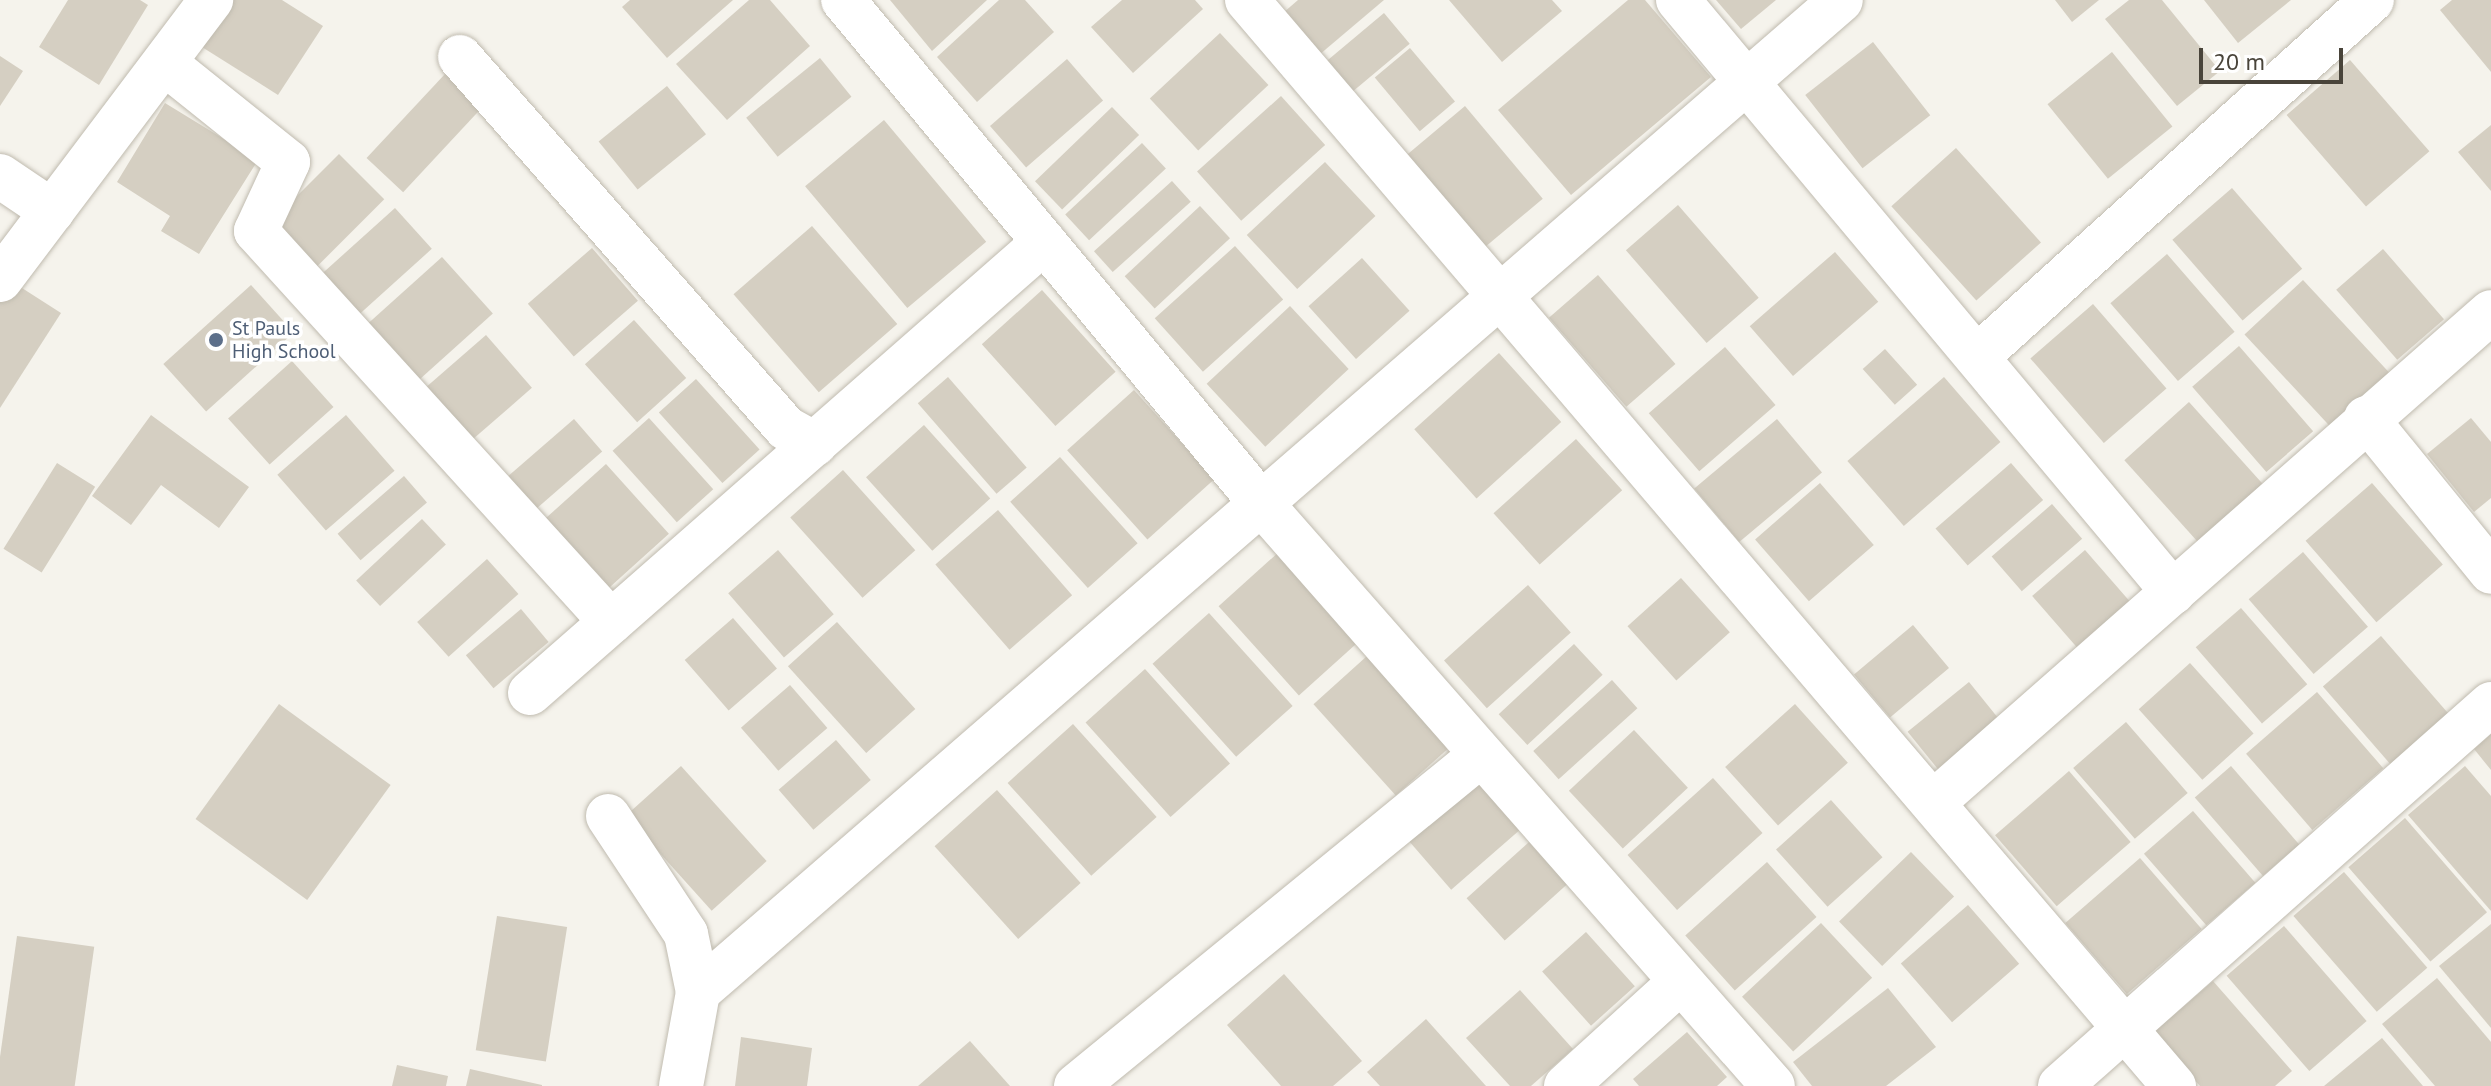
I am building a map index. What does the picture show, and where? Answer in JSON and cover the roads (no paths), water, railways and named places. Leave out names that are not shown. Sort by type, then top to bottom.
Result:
[{"type":"street","points":[[843,0],[1260,502],[1679,983],[1773,1086]]},
{"type":"street","points":[[1247,0],[1935,801],[2123,1032],[2174,1086]]},
{"type":"street","points":[[1678,0],[1748,79],[2173,592]]},
{"type":"street","points":[[698,992],[1499,293],[1841,0]]},
{"type":"street","points":[[1978,356],[2372,0]]},
{"type":"street","points":[[0,280],[167,65],[208,1]]},
{"type":"street","points":[[460,57],[786,428],[815,444]]},
{"type":"street","points":[[167,65],[288,162],[256,231],[611,622]]},
{"type":"street","points":[[0,176],[52,211]]},
{"type":"street","points":[[530,693],[1044,242]]},
{"type":"street","points":[[1935,801],[2366,418],[2491,312]]},
{"type":"street","points":[[2366,418],[2491,572]]},
{"type":"street","points":[[2060,1086],[2491,704]]},
{"type":"street","points":[[1076,1086],[1481,755]]},
{"type":"street","points":[[608,816],[686,934],[698,992],[681,1086]]},
{"type":"street","points":[[1566,1086],[1679,983]]},
{"type":"place","name":"St Pauls High School","points":[[216,340]]}]
